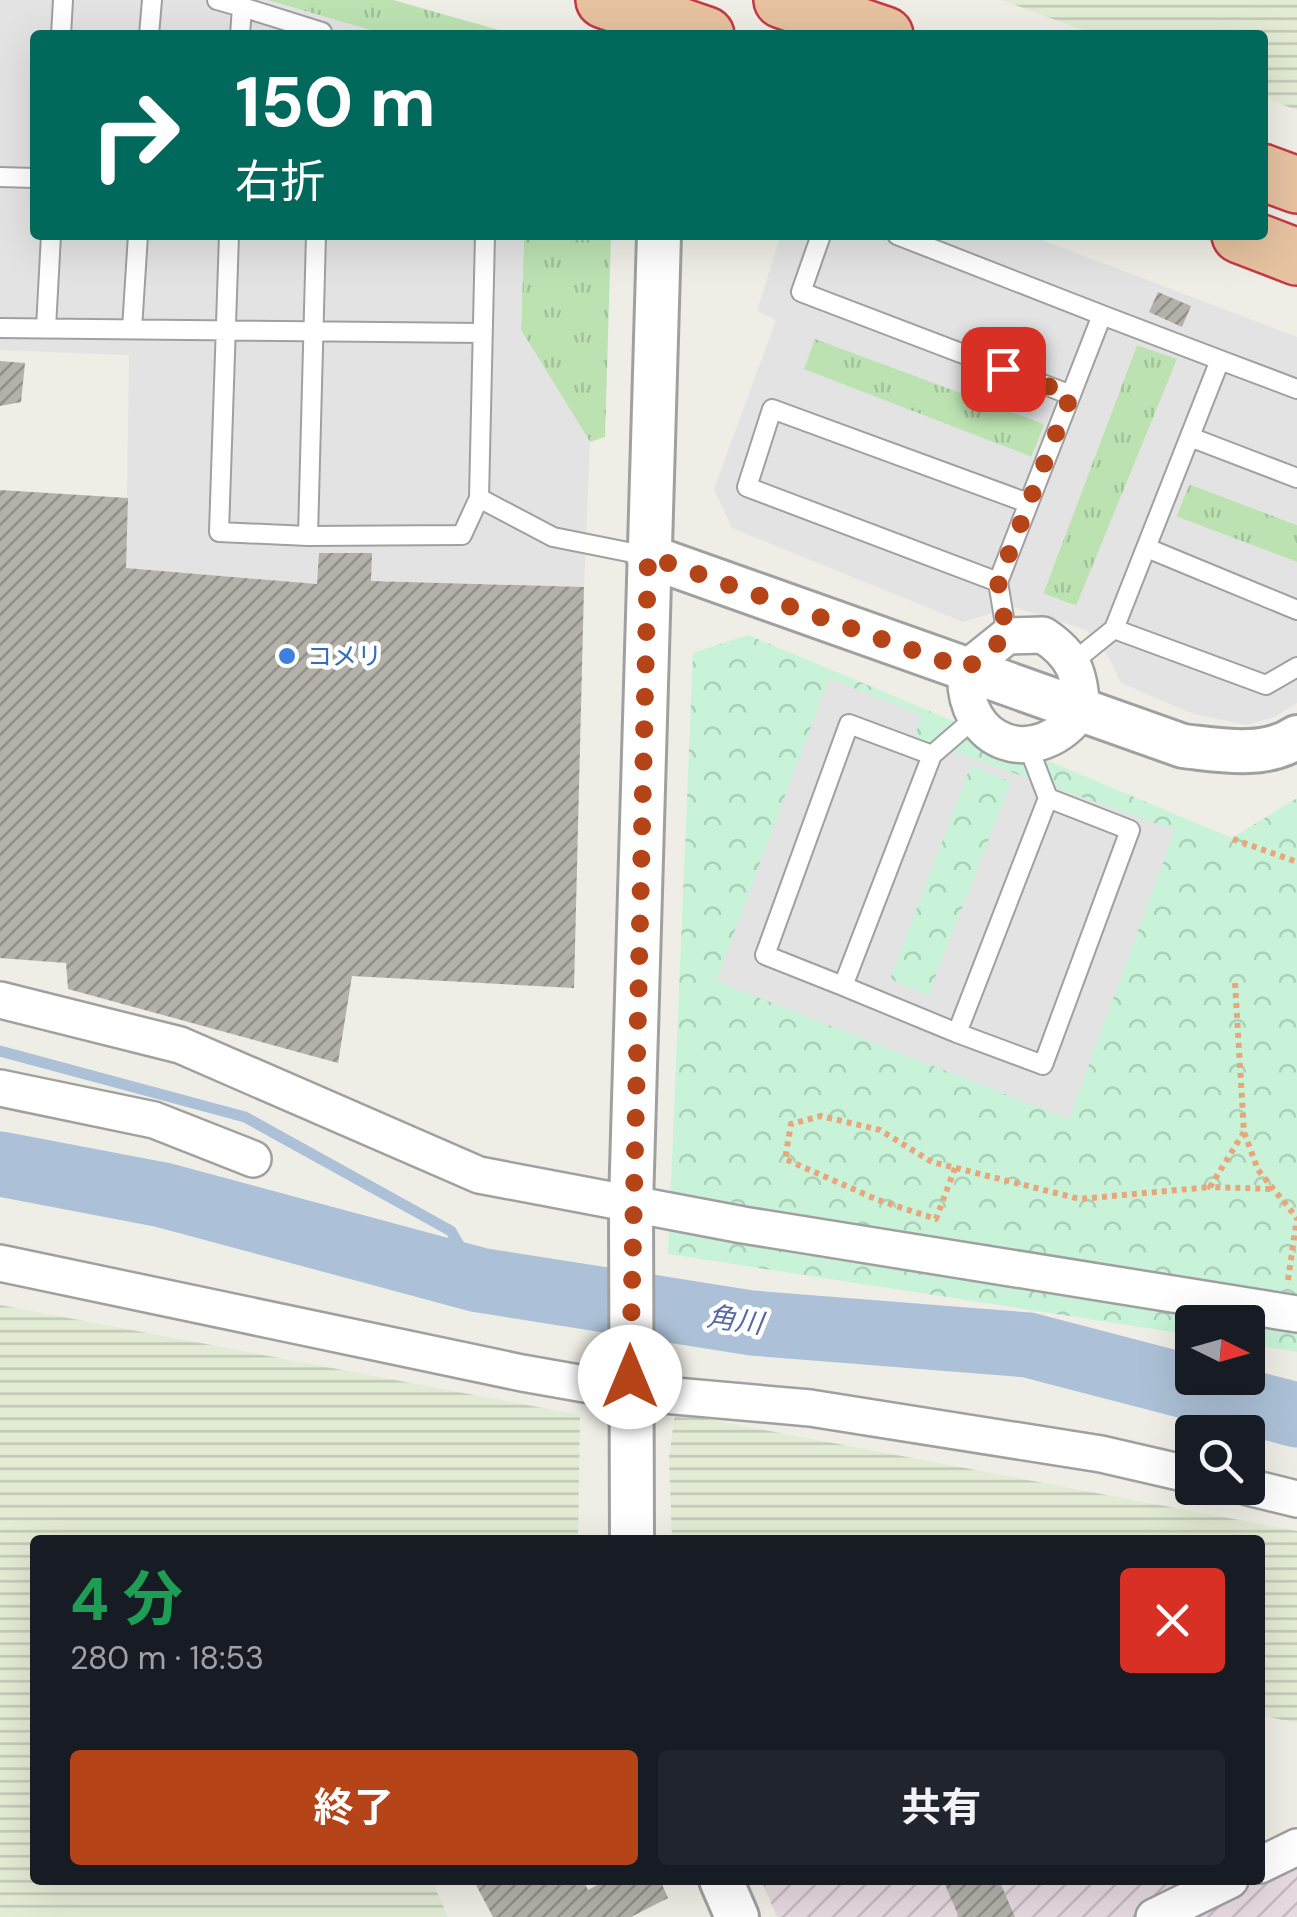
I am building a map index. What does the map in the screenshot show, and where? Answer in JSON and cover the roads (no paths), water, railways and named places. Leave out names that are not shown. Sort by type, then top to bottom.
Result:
[{"type":"highway","points":[[604,0],[676,23]]},
{"type":"highway","points":[[782,0],[870,30]]},
{"type":"highway","points":[[1268,174],[1297,185]]},
{"type":"highway","points":[[1253,240],[1297,257]]},
{"type":"street","points":[[632,1535],[631,1204],[659,240]]},
{"type":"street","points":[[648,556],[1183,746],[1242,752],[1287,744],[1297,737]]},
{"type":"street","points":[[1007,636],[1042,636],[1067,651],[1074,662],[1079,672],[1082,710],[1071,726],[1049,742],[1028,746],[998,740],[976,717],[964,692],[966,669],[1007,636]]},
{"type":"street","points":[[0,1000],[180,1045],[479,1175],[631,1204],[1290,1312]]},
{"type":"street","points":[[0,1088],[154,1120],[253,1160]]},
{"type":"street","points":[[0,1263],[630,1384],[1101,1454],[1175,1471]]},
{"type":"street","points":[[1265,1491],[1297,1499]]},
{"type":"street","points":[[1265,1863],[1297,1847]]},
{"type":"street","points":[[723,1885],[737,1917]]},
{"type":"street","points":[[1154,1917],[1220,1885]]},
{"type":"lane","points":[[61,30],[63,0]]},
{"type":"lane","points":[[150,30],[152,0]]},
{"type":"lane","points":[[217,0],[313,30]]},
{"type":"lane","points":[[240,30],[242,7]]},
{"type":"lane","points":[[0,177],[30,178]]},
{"type":"lane","points":[[46,328],[51,240]]},
{"type":"lane","points":[[132,329],[138,240]]},
{"type":"lane","points":[[229,240],[219,532],[308,536],[462,535],[479,498],[485,240]]},
{"type":"lane","points":[[308,536],[316,240]]},
{"type":"lane","points":[[820,240],[801,292],[1071,395]]},
{"type":"lane","points":[[910,240],[1297,390]]},
{"type":"lane","points":[[1007,636],[998,582],[1102,314]]},
{"type":"lane","points":[[0,328],[482,333]]},
{"type":"lane","points":[[1074,662],[1114,629],[1220,360]]},
{"type":"lane","points":[[998,582],[747,487],[772,409],[1028,503]]},
{"type":"lane","points":[[1190,437],[1297,478]]},
{"type":"lane","points":[[479,498],[553,537],[648,556]]},
{"type":"lane","points":[[1147,548],[1297,610]]},
{"type":"lane","points":[[1114,629],[1266,686],[1297,667]]},
{"type":"lane","points":[[843,986],[932,755],[976,717]]},
{"type":"lane","points":[[932,755],[849,724],[766,955],[1044,1065],[1130,830],[1048,798]]},
{"type":"lane","points":[[957,1033],[1048,798],[1028,746]]},
{"type":"waterway","points":[[0,1051],[245,1117],[451,1231],[479,1280]]},
{"type":"waterway","name":"角川","points":[[0,1164],[163,1195],[479,1280],[752,1323],[1028,1345],[1297,1415]]},
{"type":"place","name":"コメリ","points":[[287,656]]}]
